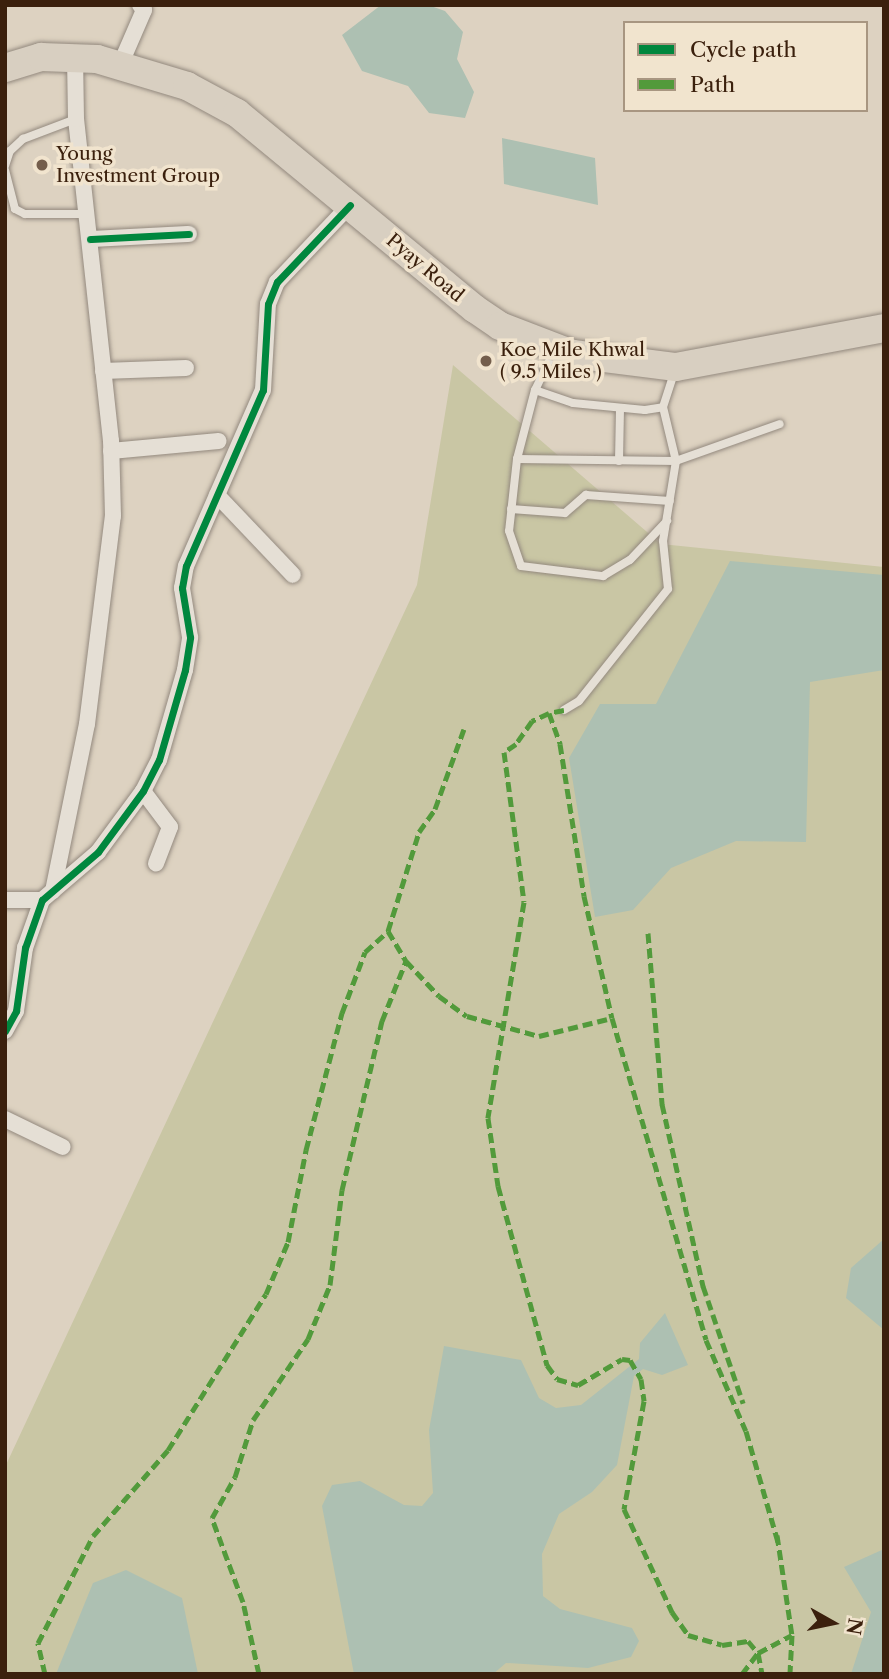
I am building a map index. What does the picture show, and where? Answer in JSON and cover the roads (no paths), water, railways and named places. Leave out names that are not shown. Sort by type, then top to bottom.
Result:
[{"type":"highway","name":"Pyay Road","points":[[7,67],[41,57],[75,57],[121,63],[187,86],[237,113],[475,309],[500,326],[555,349],[623,363],[676,367],[884,328]]},
{"type":"street","points":[[121,63],[144,10],[140,5]]},
{"type":"street","points":[[5,1031],[16,1011],[25,948],[47,895],[88,711],[113,516],[111,451],[76,119],[75,57]]},
{"type":"street","points":[[5,900],[47,895],[98,852],[143,791],[178,704],[190,637],[184,577],[263,390],[268,304],[277,282],[350,205]]},
{"type":"street","points":[[90,239],[188,234]]},
{"type":"street","points":[[103,371],[187,368]]},
{"type":"street","points":[[111,451],[219,441]]},
{"type":"street","points":[[217,495],[293,575]]},
{"type":"street","points":[[143,791],[170,827],[156,863]]},
{"type":"street","points":[[5,1119],[63,1147]]},
{"type":"lane","points":[[76,119],[23,139],[10,150],[5,168],[15,209],[25,214],[87,214]]},
{"type":"lane","points":[[555,349],[535,390],[517,459],[509,531],[521,566],[603,576],[630,560],[667,521]]},
{"type":"lane","points":[[564,710],[579,701],[668,589],[663,541],[676,461],[663,407],[676,367]]},
{"type":"lane","points":[[535,390],[573,403],[620,408],[663,407]]},
{"type":"lane","points":[[619,461],[620,408]]},
{"type":"lane","points":[[517,459],[676,461],[780,424]]},
{"type":"lane","points":[[511,509],[565,513],[586,495],[670,501]]},
{"type":"place","name":"Young Investment Group","points":[[42,165]]},
{"type":"place","name":"Koe Mile Khwal ( 9.5 Miles )","points":[[486,361]]}]
